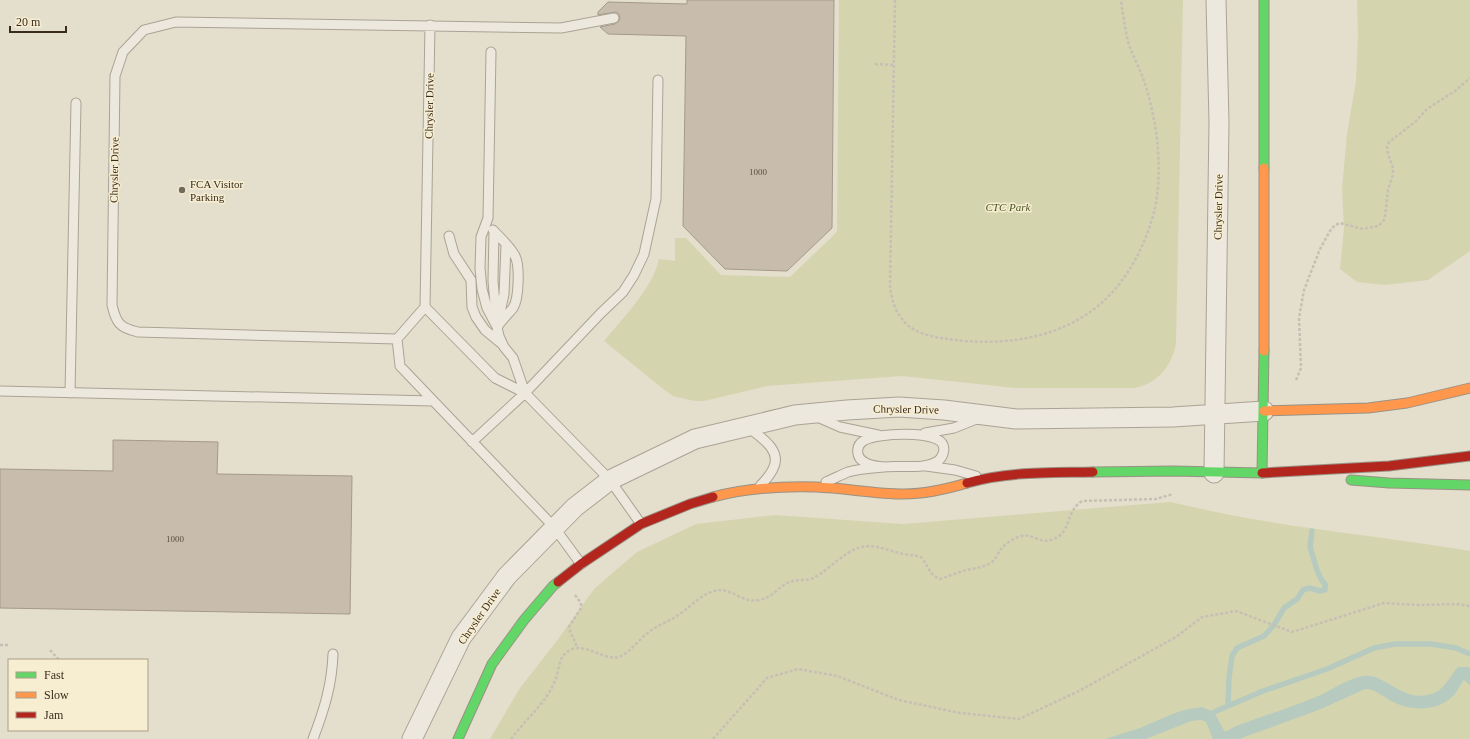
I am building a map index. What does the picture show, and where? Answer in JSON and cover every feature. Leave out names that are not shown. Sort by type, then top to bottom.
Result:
[{"type":"main road","points":[[1262,474],[1264,411],[1264,0]]},
{"type":"main road","points":[[1264,411],[1368,408],[1407,403],[1470,388]]},
{"type":"main road","points":[[1262,474],[1389,466],[1470,456]]},
{"type":"main road","points":[[458,739],[492,664],[524,620],[560,579],[641,524],[690,504],[731,492],[789,486],[905,494],[943,490],[984,478],[1050,472],[1214,472],[1389,483],[1470,485]]},
{"type":"street","name":"Chrysler Drive","points":[[1214,472],[1219,122],[1216,0]]},
{"type":"street","name":"Chrysler Drive","points":[[412,739],[461,638],[507,576],[575,507],[610,480],[695,439],[795,415],[899,407],[944,410],[1016,419],[1173,417],[1264,411]]},
{"type":"lane","name":"Chrysler Drive","points":[[397,339],[138,332],[127,330],[120,325],[115,318],[112,305],[115,76],[123,52],[144,30],[176,22],[561,28],[614,18]]},
{"type":"lane","name":"Chrysler Drive","points":[[425,307],[430,25]]},
{"type":"lane","points":[[491,52],[488,218],[481,237],[480,268],[487,308],[497,327]]},
{"type":"lane","points":[[472,442],[525,393],[623,292],[634,275],[644,254],[656,199],[658,80]]},
{"type":"lane","points":[[70,393],[76,103]]},
{"type":"lane","points":[[488,218],[494,231],[516,257],[518,263],[517,296],[514,307],[503,318],[497,327]]},
{"type":"lane","points":[[494,231],[493,281],[497,327],[504,347]]},
{"type":"lane","points":[[449,236],[454,254],[471,280],[472,307],[476,317],[485,330],[504,347],[513,358],[525,393]]},
{"type":"lane","points":[[497,327],[504,294],[506,245]]},
{"type":"lane","points":[[581,564],[554,527],[400,366],[397,339],[425,307],[495,378],[525,393],[610,480],[641,524]]},
{"type":"lane","points":[[0,391],[433,401]]},
{"type":"lane","points":[[809,414],[840,427],[883,436]]},
{"type":"lane","points":[[884,467],[866,463],[860,459],[857,452],[859,445],[864,440],[871,437],[919,434],[954,428],[984,416]]},
{"type":"lane","points":[[748,426],[768,443],[774,453],[775,464],[760,488]]},
{"type":"lane","points":[[919,434],[938,438],[943,443],[944,449],[943,456],[939,460],[920,466]]},
{"type":"lane","points":[[816,487],[849,472],[884,467],[920,466],[955,470],[984,478]]},
{"type":"lane","points":[[313,739],[329,691],[333,654]]},
{"type":"path","points":[[895,0],[891,294],[896,309],[902,320],[911,327],[925,334],[940,338],[968,342],[994,342],[1040,334],[1064,326],[1082,317],[1098,306],[1114,290],[1136,256],[1149,227],[1154,211],[1158,177],[1158,157],[1154,123],[1143,78],[1127,37],[1122,0]]},
{"type":"path","points":[[875,64],[894,65]]},
{"type":"path","points":[[1296,380],[1302,368],[1300,318],[1302,297],[1311,270],[1327,237],[1335,225],[1340,223],[1363,228],[1378,226],[1383,222],[1385,217],[1388,190],[1393,174],[1393,168],[1387,148],[1389,142],[1414,122],[1427,109],[1455,91],[1470,78]]},
{"type":"path","points":[[511,739],[544,699],[555,681],[560,664],[566,653],[577,648],[595,652],[610,658],[617,658],[624,655],[654,628],[676,617],[704,595],[712,591],[721,589],[729,591],[746,600],[756,601],[765,599],[793,580],[811,579],[850,551],[858,547],[867,546],[876,546],[921,557],[926,563],[930,572],[940,579],[985,565],[993,561],[1001,548],[1022,536],[1044,541],[1052,540],[1061,534],[1065,529],[1075,506],[1082,501],[1156,499],[1173,494]]},
{"type":"path","points":[[574,595],[581,603],[581,608],[569,627],[575,639],[577,648]]},
{"type":"path","points":[[713,739],[767,678],[798,669],[837,676],[899,700],[960,713],[1019,719],[1079,691],[1176,637],[1202,617],[1236,611],[1292,632],[1384,603],[1417,606],[1470,606]]},
{"type":"path","points":[[0,646],[9,645]]},
{"type":"path","points":[[50,650],[58,659]]},
{"type":"green space","name":"CTC Park","points":[[839,0],[1183,0],[1176,342],[1167,366],[1156,378],[1149,383],[1133,388],[1015,388],[902,376],[767,386],[704,401],[695,401],[673,396],[604,341],[644,292],[656,270],[659,259],[675,261],[675,238],[686,238],[721,275],[790,277],[837,232]]},
{"type":"green space","points":[[1357,0],[1470,0],[1470,251],[1428,280],[1385,285],[1357,282],[1340,269],[1344,228],[1342,189],[1347,134],[1356,81],[1358,34]]},
{"type":"green space","points":[[1170,502],[1270,522],[1470,551],[1470,739],[490,739],[520,688],[556,642],[594,589],[637,552],[696,524],[775,515],[903,524]]},
{"type":"shaded area","points":[[1458,667],[1470,668],[1470,685],[1464,680],[1457,692],[1448,701],[1433,707],[1416,708],[1400,705],[1373,690],[1365,689],[1321,709],[1239,739],[1213,739],[1206,722],[1201,720],[1191,721],[1146,739],[1105,739],[1140,728],[1175,713],[1202,707],[1214,712],[1225,732],[1236,726],[1306,701],[1346,682],[1363,676],[1379,678],[1411,694],[1421,696],[1431,694],[1440,690]]},
{"type":"building","points":[[687,0],[834,0],[832,228],[787,271],[725,269],[683,226],[686,36],[608,34],[600,27],[615,24],[620,20],[619,14],[616,12],[598,15],[598,12],[608,2],[687,4]]},
{"type":"building","points":[[113,440],[218,442],[217,474],[352,476],[350,614],[0,608],[0,469],[113,471]]},
{"type":"waterway","points":[[1228,706],[1229,678],[1232,656],[1237,648],[1264,636],[1274,625],[1284,608],[1297,599],[1303,590],[1310,588],[1320,591],[1325,590],[1325,584],[1317,570],[1310,547],[1312,531]]},
{"type":"waterway","points":[[1214,712],[1263,691],[1327,669],[1374,648],[1395,644],[1431,644],[1456,648],[1470,654]]},
{"type":"traffic: fast","points":[[1264,0],[1264,168]]},
{"type":"traffic: fast","points":[[1093,472],[1173,471],[1262,473],[1264,351]]},
{"type":"traffic: fast","points":[[1351,480],[1389,483],[1470,485]]},
{"type":"traffic: fast","points":[[458,739],[492,664],[524,620],[558,582]]},
{"type":"traffic: slow","points":[[1264,168],[1264,351]]},
{"type":"traffic: slow","points":[[1264,411],[1368,408],[1407,403],[1470,388]]},
{"type":"traffic: slow","points":[[713,497],[764,488],[790,487],[816,487],[893,494],[912,494],[936,491],[967,483]]},
{"type":"traffic: jam","points":[[1262,473],[1389,466],[1470,456]]},
{"type":"traffic: jam","points":[[967,483],[998,476],[1093,472]]},
{"type":"traffic: jam","points":[[558,582],[581,564],[641,524],[690,504],[713,497]]},
{"type":"place","name":"FCA Visitor Parking","points":[[182,190]]}]
